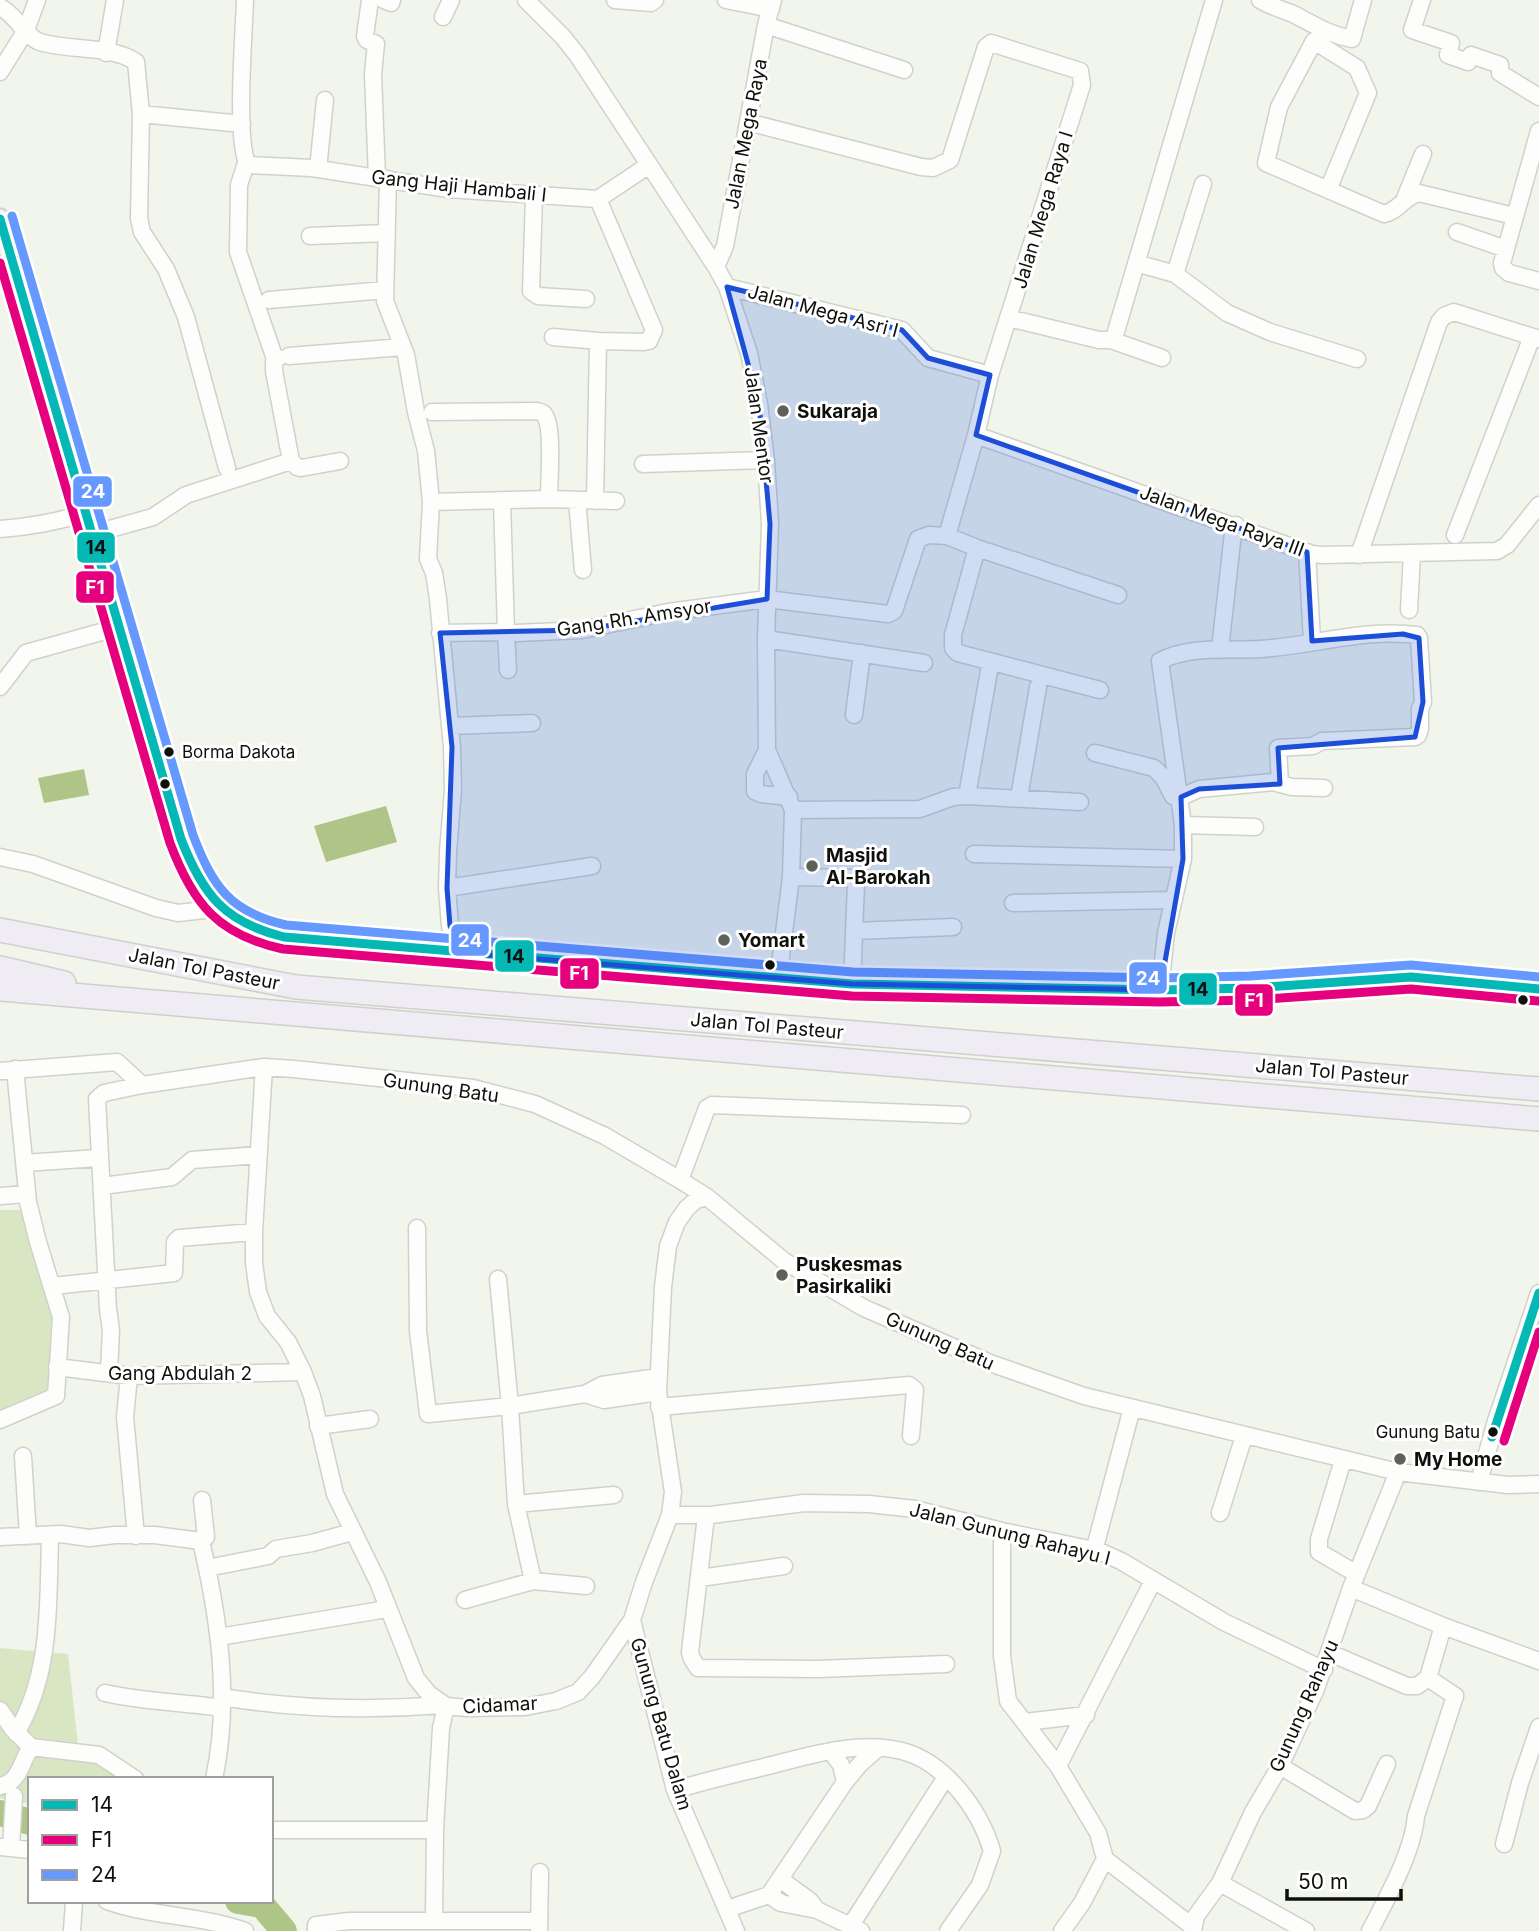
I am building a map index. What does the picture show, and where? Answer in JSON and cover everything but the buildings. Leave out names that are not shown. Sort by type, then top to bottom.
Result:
[{"type":"highway","name":"Jalan Tol Pasteur","points":[[0,930],[296,987],[1539,1089]]},
{"type":"highway","points":[[0,968],[142,1002]]},
{"type":"highway","name":"Jalan Tol Pasteur","points":[[0,989],[1539,1119]]},
{"type":"main road","points":[[0,219],[6,267],[92,534],[181,839],[201,886],[228,917],[263,933],[285,937],[778,980],[1160,990],[1251,988],[1411,977],[1539,989]]},
{"type":"street","points":[[0,72],[26,30],[37,0]]},
{"type":"street","points":[[106,52],[115,0]]},
{"type":"street","points":[[245,0],[242,124],[253,165],[239,186],[238,252],[280,358],[274,372],[291,461],[301,468],[340,461]]},
{"type":"street","points":[[370,0],[365,36],[376,44],[373,75],[386,233],[385,290],[387,310],[403,347],[424,441],[431,502],[428,559],[434,573],[451,726],[453,790],[447,852],[447,888],[450,926],[463,953]]},
{"type":"street","points":[[384,0],[391,0]]},
{"type":"street","points":[[443,17],[451,0]]},
{"type":"street","name":"Jalan Mentor","points":[[526,0],[578,56],[716,267],[727,287],[749,353],[766,460],[770,524],[766,639],[767,750],[791,804]]},
{"type":"street","points":[[615,0],[651,3],[655,0]]},
{"type":"street","points":[[726,0],[772,4]]},
{"type":"street","points":[[1111,340],[1115,335],[1214,0]]},
{"type":"street","points":[[1260,0],[1333,36],[1352,39],[1363,0]]},
{"type":"street","points":[[1422,0],[1412,30],[1451,43],[1448,55],[1468,62],[1471,55],[1500,65],[1500,73],[1539,96]]},
{"type":"street","name":"Jalan Mega Raya","points":[[716,267],[725,246],[772,4]]},
{"type":"street","points":[[0,6],[16,17],[37,41],[106,52],[130,58],[135,62],[141,114],[138,203],[140,225],[166,269],[186,317],[227,468]]},
{"type":"street","points":[[766,25],[904,70]]},
{"type":"street","points":[[1328,190],[1368,93],[1357,68],[1314,41],[1279,107],[1266,163],[1328,190],[1387,214],[1405,198],[1419,193],[1514,216]]},
{"type":"street","name":"Jalan Mega Raya I","points":[[748,122],[933,168],[950,160],[986,47],[991,43],[1080,71],[1082,85],[1009,318]]},
{"type":"street","points":[[318,169],[326,100]]},
{"type":"street","points":[[141,114],[242,124]]},
{"type":"street","points":[[1539,131],[1533,182],[1514,216],[1503,268],[1509,273],[1539,281]]},
{"type":"street","points":[[1405,198],[1423,154]]},
{"type":"street","name":"Gang Haji Hambali I","points":[[253,165],[318,169],[448,189],[598,198]]},
{"type":"street","points":[[553,337],[598,341],[649,341],[654,330],[598,198],[649,165]]},
{"type":"street","points":[[1175,274],[1203,184]]},
{"type":"street","points":[[534,195],[531,291],[538,296],[586,299]]},
{"type":"street","points":[[1457,232],[1506,249]]},
{"type":"street","points":[[310,236],[386,233]]},
{"type":"street","points":[[1136,263],[1175,274],[1227,313],[1270,332],[1357,359]]},
{"type":"street","name":"Jalan Mega Asri I","points":[[727,287],[902,330],[928,358],[990,375]]},
{"type":"street","points":[[269,300],[385,290]]},
{"type":"street","points":[[1359,555],[1439,322],[1444,316],[1454,312],[1536,338],[1455,535]]},
{"type":"street","points":[[1118,595],[947,536],[990,375],[1009,318],[1099,340],[1111,340],[1162,358]]},
{"type":"street","points":[[595,501],[598,341]]},
{"type":"street","points":[[280,358],[403,347]]},
{"type":"street","points":[[432,412],[543,413],[547,419],[549,435],[549,499]]},
{"type":"street","name":"Jalan Mega Raya III","points":[[976,435],[1237,525],[1307,552],[1323,555],[1412,554],[1503,548],[1539,505]]},
{"type":"street","points":[[643,464],[766,460]]},
{"type":"street","points":[[92,534],[153,517],[174,500],[186,495],[291,461]]},
{"type":"street","points":[[431,502],[549,499],[616,501]]},
{"type":"street","points":[[578,500],[583,570]]},
{"type":"street","points":[[502,501],[508,670]]},
{"type":"street","points":[[0,529],[61,521],[85,513]]},
{"type":"street","points":[[1220,649],[1233,533],[1237,525]]},
{"type":"street","name":"Gang Rh. Amsyor","points":[[440,633],[582,630],[668,611],[767,598],[892,613],[918,539],[929,535],[947,536]]},
{"type":"street","points":[[977,548],[953,635],[953,648],[958,653],[1100,690]]},
{"type":"street","points":[[1307,552],[1312,641]]},
{"type":"street","points":[[1409,610],[1412,554]]},
{"type":"street","points":[[0,687],[26,653],[119,627]]},
{"type":"street","points":[[1160,990],[1166,933],[1183,859],[1184,825],[1160,661],[1174,654],[1220,649],[1262,649],[1312,641],[1417,635],[1423,702],[1420,709],[1420,729],[1415,737],[1322,741],[1313,746],[1278,748],[1280,784]]},
{"type":"street","points":[[766,639],[924,663]]},
{"type":"street","points":[[854,715],[862,653]]},
{"type":"street","points":[[967,796],[989,671]]},
{"type":"street","points":[[1019,798],[1038,687]]},
{"type":"street","points":[[451,726],[532,723]]},
{"type":"street","name":"Jalan Mentor","points":[[767,750],[755,774],[755,791],[791,804]]},
{"type":"street","points":[[1096,753],[1154,768],[1163,777],[1173,796],[1181,797],[1199,789],[1273,782],[1292,787],[1324,788]]},
{"type":"street","points":[[778,980],[791,877],[791,804],[914,810],[953,797],[967,796],[1080,802]]},
{"type":"street","points":[[1184,825],[1255,827]]},
{"type":"street","points":[[974,854],[1183,859]]},
{"type":"street","points":[[0,858],[33,864],[169,911],[191,913],[204,910],[214,903]]},
{"type":"street","points":[[447,888],[592,866]]},
{"type":"street","points":[[791,877],[852,878],[856,883],[852,984]]},
{"type":"street","points":[[1013,903],[1174,900]]},
{"type":"street","points":[[854,931],[953,927]]},
{"type":"street","points":[[0,1420],[56,1396],[61,1317],[37,1242],[7,1070],[117,1062],[142,1085]]},
{"type":"street","name":"Gunung Batu","points":[[98,1158],[97,1099],[104,1093],[142,1085],[264,1067],[474,1088],[535,1104],[605,1136],[707,1197],[784,1261],[864,1308],[1008,1370],[1084,1396],[1398,1472],[1479,1482],[1539,1484]]},
{"type":"street","name":"Cidamar","points":[[264,1067],[254,1232],[254,1263],[261,1301],[267,1316],[288,1342],[303,1372],[312,1396],[335,1494],[371,1567],[416,1678],[429,1694],[444,1706],[525,1707],[556,1701],[578,1692],[592,1677],[632,1620]]},
{"type":"street","points":[[680,1180],[707,1108],[712,1105],[962,1115]]},
{"type":"street","points":[[102,1186],[172,1177],[192,1160],[258,1155]]},
{"type":"street","points":[[24,1163],[98,1158],[111,1330],[109,1373]]},
{"type":"street","points":[[0,1196],[27,1194]]},
{"type":"street","name":"Gunung Batu Dalam","points":[[707,1197],[696,1200],[687,1208],[677,1222],[668,1246],[663,1287],[658,1392],[673,1492],[670,1515],[632,1620],[675,1790],[736,1931]]},
{"type":"street","points":[[417,1228],[418,1331],[427,1414],[510,1406],[585,1394],[604,1400],[658,1392],[909,1385],[915,1390],[911,1436]]},
{"type":"street","points":[[53,1286],[172,1274],[175,1272],[175,1242],[179,1238],[254,1232]]},
{"type":"street","points":[[498,1279],[516,1504],[533,1581]]},
{"type":"street","points":[[1479,1482],[1496,1421],[1539,1293]]},
{"type":"street","name":"Gang Abdulah 2","points":[[57,1367],[128,1376],[303,1372]]},
{"type":"street","points":[[128,1376],[125,1417],[136,1536]]},
{"type":"street","points":[[1094,1551],[1132,1408]]},
{"type":"street","points":[[318,1426],[370,1419]]},
{"type":"street","points":[[1220,1513],[1244,1436]]},
{"type":"street","points":[[23,1456],[28,1536]]},
{"type":"street","points":[[1343,1460],[1319,1539],[1319,1552],[1354,1581],[1443,1626],[1539,1661]]},
{"type":"street","name":"Gunung Rahayu","points":[[1193,1929],[1196,1916],[1220,1883],[1254,1812],[1280,1766],[1324,1670],[1354,1581],[1398,1472]]},
{"type":"street","points":[[516,1504],[614,1495]]},
{"type":"street","points":[[0,1537],[61,1534],[89,1538],[155,1535],[201,1541],[206,1537],[202,1500]]},
{"type":"street","name":"Jalan Gunung Rahayu I","points":[[670,1515],[706,1516],[804,1503],[869,1504],[915,1510],[1094,1551],[1121,1561],[1224,1622],[1324,1670]]},
{"type":"street","points":[[706,1516],[691,1652],[698,1668],[818,1669],[946,1664]]},
{"type":"street","points":[[1002,1531],[1002,1656],[1008,1701],[1058,1766],[1098,1833],[1105,1859],[1193,1929]]},
{"type":"street","points":[[207,1568],[268,1556],[276,1549],[352,1532]]},
{"type":"street","points":[[16,1733],[34,1700],[45,1646],[50,1536]]},
{"type":"street","points":[[201,1541],[219,1637],[222,1703],[214,1777]]},
{"type":"street","points":[[700,1578],[783,1566]]},
{"type":"street","points":[[465,1600],[533,1581],[586,1586]]},
{"type":"street","points":[[1058,1766],[1153,1581]]},
{"type":"street","points":[[219,1637],[387,1609]]},
{"type":"street","points":[[1330,1653],[1407,1686],[1417,1686],[1428,1678],[1443,1626]]},
{"type":"street","points":[[1370,1931],[1415,1829],[1416,1815],[1455,1696],[1428,1678]]},
{"type":"street","points":[[105,1693],[137,1700],[305,1708],[444,1706],[435,1830],[434,1920]]},
{"type":"street","points":[[0,1710],[16,1733],[31,1747],[99,1755],[132,1777]]},
{"type":"street","points":[[1026,1722],[1086,1715]]},
{"type":"street","points":[[1504,1844],[1520,1783],[1539,1727]]},
{"type":"street","points":[[0,1786],[15,1780],[31,1747]]},
{"type":"street","points":[[675,1790],[831,1751],[855,1748],[903,1752],[923,1760],[946,1777],[967,1802],[985,1832],[992,1851],[980,1885],[948,1931]]},
{"type":"street","points":[[736,1906],[769,1895],[845,1782],[860,1763],[878,1748]]},
{"type":"street","points":[[831,1751],[841,1765],[845,1782]]},
{"type":"street","points":[[1280,1766],[1355,1811],[1368,1806],[1387,1764]]},
{"type":"street","points":[[769,1895],[781,1903],[817,1910],[856,1928],[946,1777]]},
{"type":"street","points":[[14,1796],[7,1845],[28,1850]]},
{"type":"street","points":[[273,1830],[435,1830]]},
{"type":"street","points":[[1062,1931],[1082,1903],[1105,1859]]},
{"type":"street","points":[[316,1931],[316,1925],[337,1922],[434,1920],[539,1926],[540,1872]]},
{"type":"street","points":[[780,1879],[810,1901],[817,1910]]},
{"type":"street","points":[[1220,1883],[1306,1931]]},
{"type":"street","points":[[72,1931],[74,1903]]},
{"type":"street","points":[[114,1903],[141,1911],[245,1931]]},
{"type":"street","points":[[434,1920],[447,1931]]},
{"type":"highlighted area","points":[[727,287],[902,330],[928,358],[990,375],[976,435],[1307,552],[1312,641],[1403,634],[1419,638],[1423,702],[1415,737],[1278,748],[1280,784],[1199,789],[1181,797],[1183,859],[1160,990],[852,984],[463,953],[450,926],[447,888],[452,747],[440,633],[582,630],[767,599],[770,524],[759,404]]},
{"type":"shaded area","points":[[84,769],[89,795],[44,803],[38,778]]},
{"type":"shaded area","points":[[386,806],[397,842],[326,862],[314,826]]},
{"type":"shaded area","points":[[0,1210],[24,1210],[55,1320],[53,1395],[0,1415]]},
{"type":"shaded area","points":[[0,1648],[68,1654],[79,1755],[99,1759],[126,1777],[28,1777],[28,1804],[0,1798]]},
{"type":"waterway","points":[[0,1813],[28,1821]]},
{"type":"waterway","points":[[250,1903],[262,1905],[284,1931]]},
{"type":"transit line","name":"24","points":[[12,216],[193,835],[216,883],[237,905],[251,913],[286,925],[853,972],[1160,978],[1250,976],[1411,965],[1539,977]]},
{"type":"transit line","name":"14","points":[[0,219],[181,839],[207,891],[231,914],[246,923],[284,937],[852,984],[1160,990],[1251,988],[1411,977],[1539,989]]},
{"type":"transit line","name":"F1","points":[[0,263],[170,843],[199,900],[211,914],[241,935],[283,949],[852,996],[1160,1002],[1252,1000],[1411,989],[1538,1001]]},
{"type":"transit line","name":"14","points":[[1492,1437],[1539,1293]]},
{"type":"transit line","name":"F1","points":[[1504,1441],[1539,1332]]},
{"type":"place","name":"Sukaraja","points":[[783,411]]},
{"type":"place","name":"Borma Dakota","points":[[169,752]]},
{"type":"place","name":"Masjid Al-Barokah","points":[[812,866]]},
{"type":"place","name":"Yomart","points":[[724,940]]},
{"type":"place","name":"Puskesmas Pasirkaliki","points":[[782,1275]]},
{"type":"place","name":"Gunung Batu","points":[[1493,1432]]},
{"type":"place","name":"My Home","points":[[1400,1459]]}]
